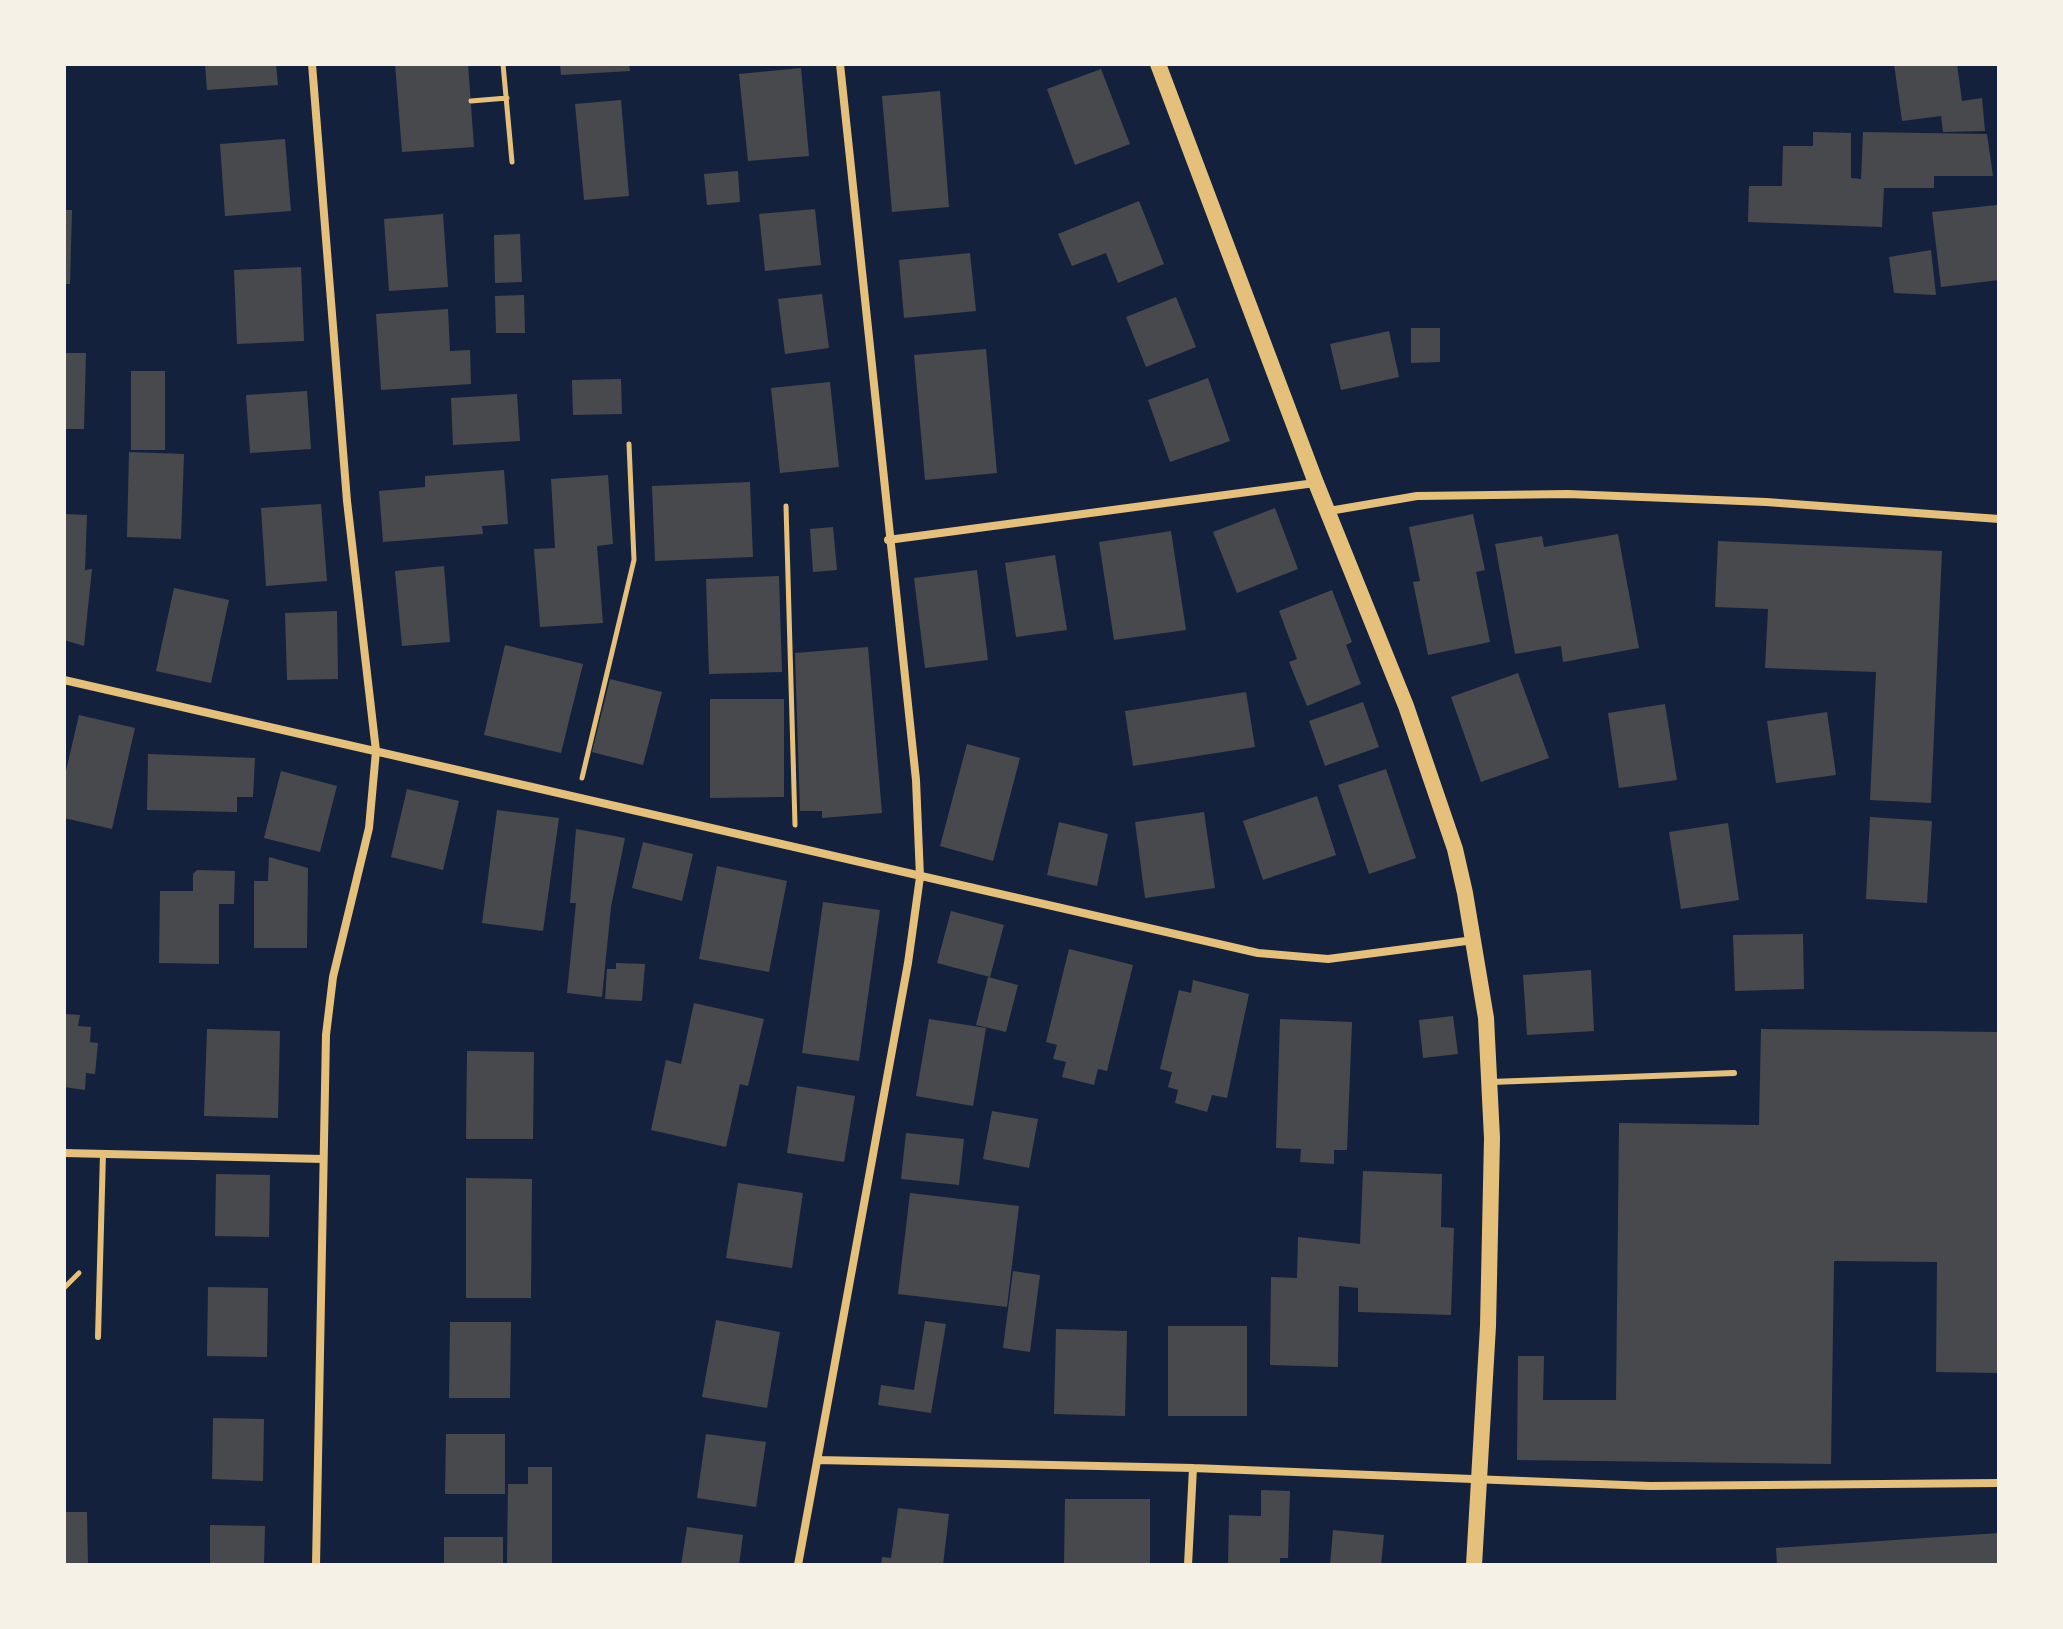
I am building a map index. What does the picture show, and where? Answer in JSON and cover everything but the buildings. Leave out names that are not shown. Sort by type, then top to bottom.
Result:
[{"type":"main road","points":[[1158,64],[1432,779],[1455,849],[1475,940],[1491,1082],[1488,1310],[1474,1565]]},
{"type":"street","points":[[312,64],[351,545],[376,751],[369,828],[329,1004],[323,1159],[316,1565]]},
{"type":"street","points":[[798,1565],[908,963],[920,877],[916,780],[888,540],[840,64]]},
{"type":"street","points":[[888,540],[1316,483]]},
{"type":"street","points":[[1329,511],[1417,496],[1568,494],[1766,502],[1999,519]]},
{"type":"street","points":[[64,680],[795,849],[1291,958],[1367,957],[1475,940]]},
{"type":"street","points":[[64,1153],[323,1159]]},
{"type":"street","points":[[817,1460],[1808,1487],[1999,1483]]},
{"type":"street","points":[[1188,1565],[1193,1468]]},
{"type":"lane","points":[[1491,1082],[1734,1073]]},
{"type":"lane","points":[[98,1337],[103,1153]]},
{"type":"path","points":[[503,64],[512,162]]},
{"type":"path","points":[[471,101],[507,98]]},
{"type":"path","points":[[578,799],[634,560],[629,444]]},
{"type":"path","points":[[786,506],[795,849]]}]
